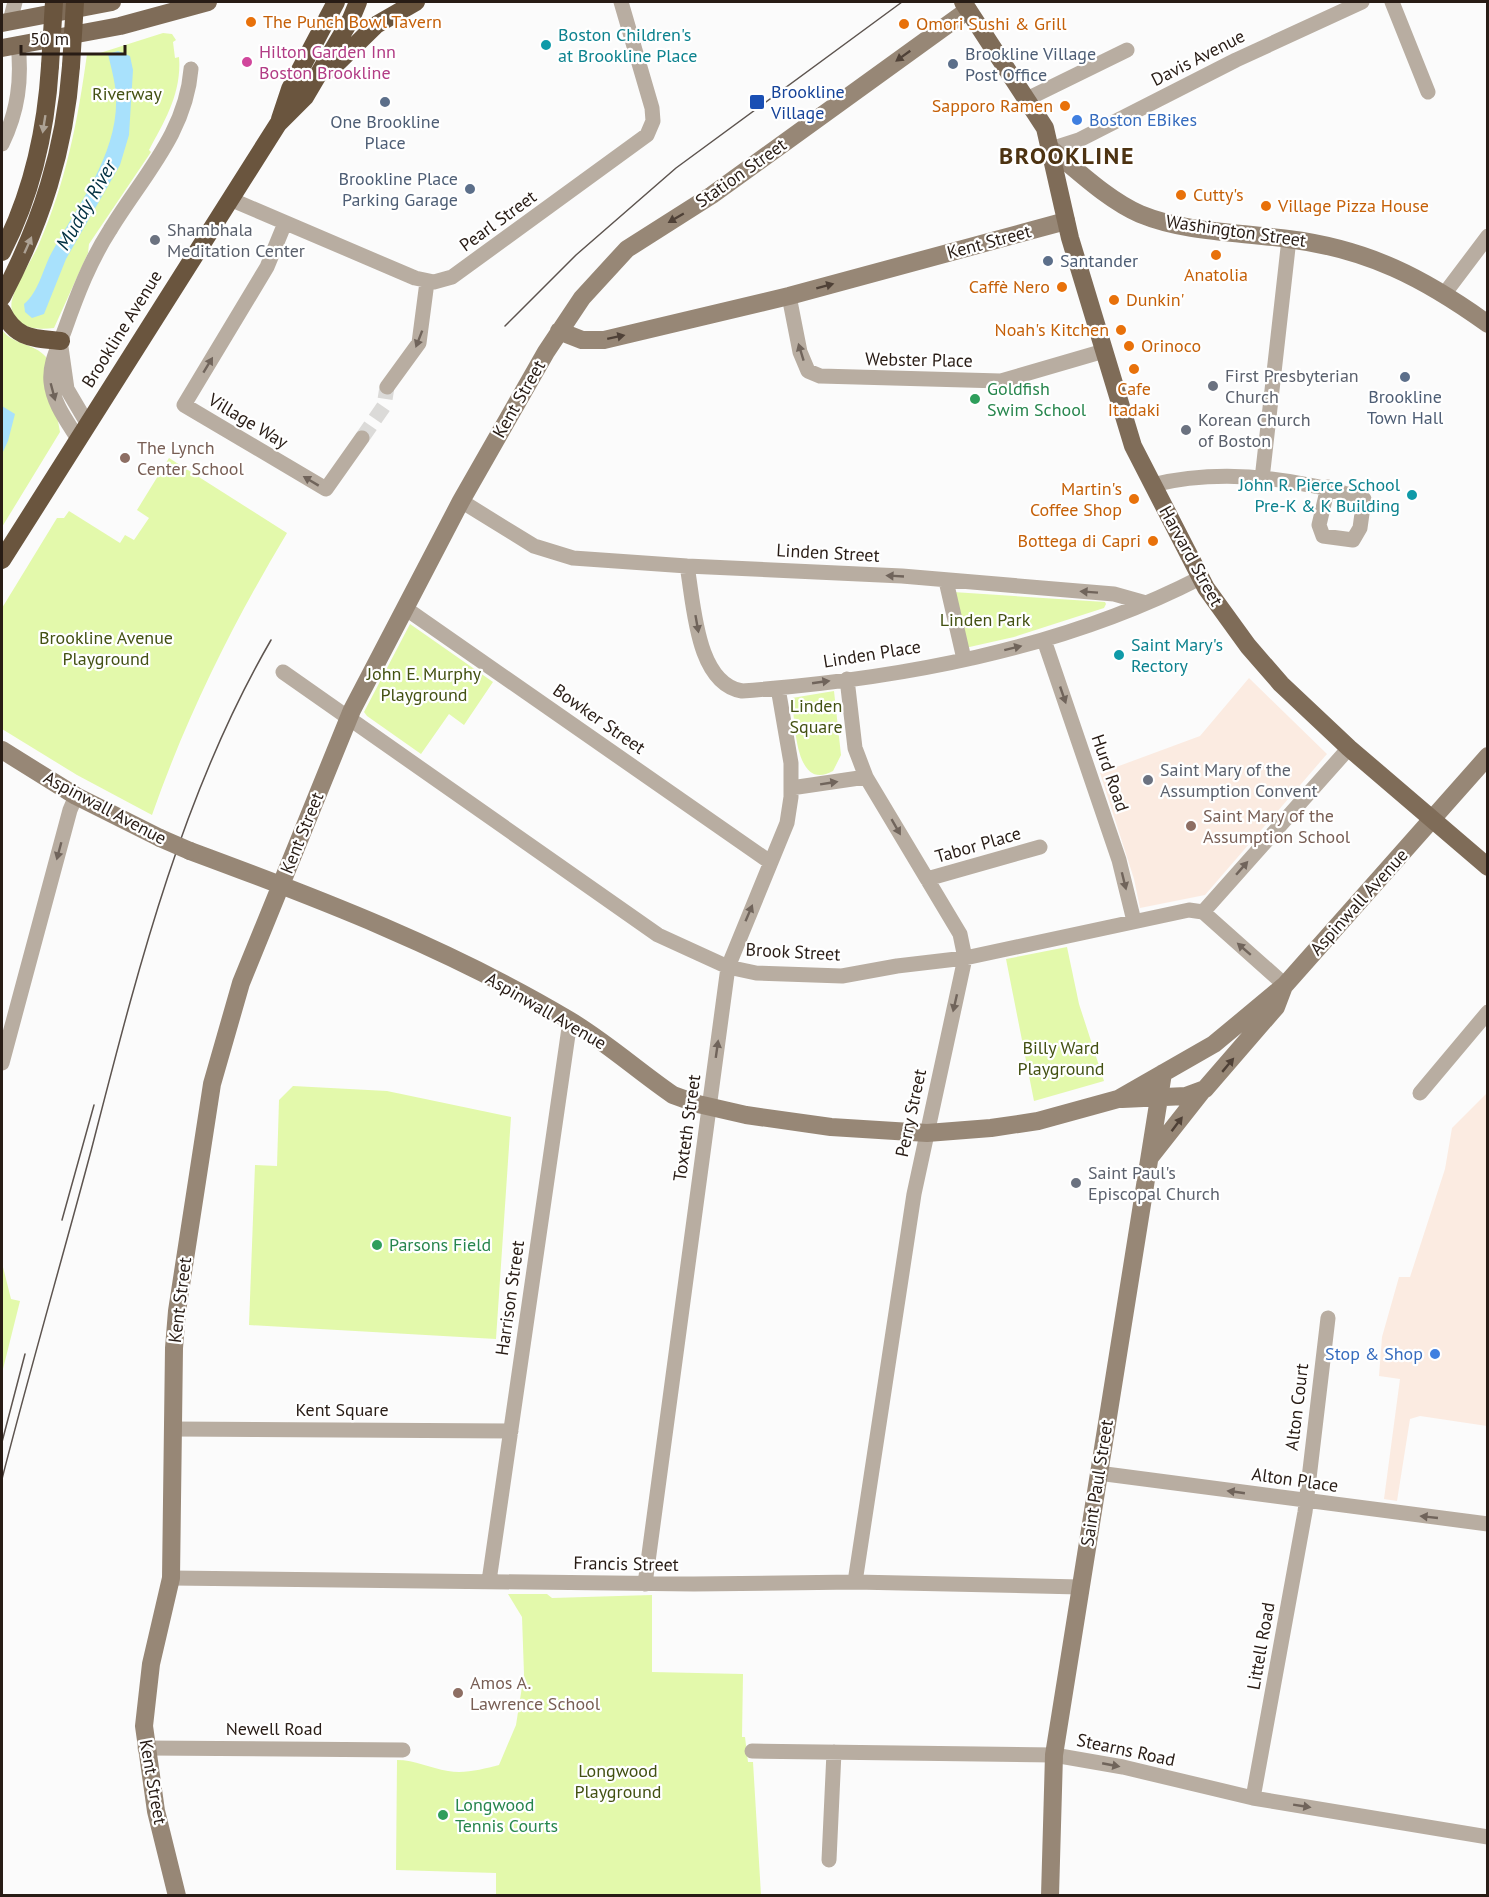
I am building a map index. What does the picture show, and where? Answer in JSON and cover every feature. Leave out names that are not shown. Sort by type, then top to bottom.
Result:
[{"type":"highway","points":[[2,252],[20,212],[36,164],[45,123],[54,2]]},
{"type":"highway","points":[[2,297],[27,248],[48,193],[62,140],[75,2]]},
{"type":"highway","points":[[278,124],[290,89],[336,2]]},
{"type":"highway","name":"Brookline Avenue","points":[[2,560],[278,124],[305,97],[351,19],[358,2]]},
{"type":"highway","points":[[305,97],[364,35],[416,2]]},
{"type":"highway","points":[[2,311],[11,327],[20,334],[61,341]]},
{"type":"main road","points":[[6,22],[112,2]]},
{"type":"main road","points":[[10,46],[140,20],[208,2]]},
{"type":"main road","points":[[965,6],[1045,128],[1052,149]]},
{"type":"main road","name":"Station Street","points":[[559,332],[582,298],[616,259],[640,239],[712,195],[965,6]]},
{"type":"main road","name":"Harvard Street","points":[[1052,149],[1066,221],[1133,446],[1200,578],[1257,658],[1349,748],[1488,867]]},
{"type":"main road","name":"Washington Street","points":[[1052,149],[1124,205],[1142,215],[1176,225],[1289,239],[1368,256],[1413,275],[1445,293],[1488,324]]},
{"type":"main road","name":"Kent Street","points":[[177,1896],[156,1811],[145,1748],[145,1696],[171,1578],[177,1311],[212,1084],[232,1008],[349,717],[461,501],[559,332],[582,340],[604,340],[789,296],[1066,221]]},
{"type":"main road","name":"Aspinwall Avenue","points":[[2,750],[76,796],[160,838],[421,943],[570,1021],[673,1095],[710,1107],[831,1127],[927,1133],[991,1128],[1038,1121],[1118,1099],[1186,1096],[1203,1090],[1215,1080],[1276,1007],[1285,985]]},
{"type":"main road","name":"Aspinwall Avenue","points":[[1118,1099],[1227,1035],[1285,985],[1488,756]]},
{"type":"main road","name":"Saint Paul Street","points":[[1050,1896],[1054,1755],[1164,1073]]},
{"type":"main road","points":[[1150,1158],[1203,1090]]},
{"type":"street","points":[[6,22],[15,2]]},
{"type":"street","name":"Pearl Street","points":[[427,282],[445,280],[460,272],[647,135],[653,121],[653,110],[621,2]]},
{"type":"street","name":"Davis Avenue","points":[[1052,149],[1079,140],[1227,65],[1362,2]]},
{"type":"street","points":[[1392,2],[1428,92]]},
{"type":"street","points":[[2,144],[13,118],[20,87],[10,46]]},
{"type":"street","points":[[1027,99],[1127,50]]},
{"type":"street","points":[[78,439],[56,403],[51,383],[52,364],[72,306],[99,248],[178,123],[187,98],[191,69]]},
{"type":"street","points":[[230,199],[427,282],[419,343],[387,387]]},
{"type":"street","name":"Village Way","points":[[285,223],[267,267],[184,405],[326,489],[362,438]]},
{"type":"street","points":[[1445,293],[1488,236]]},
{"type":"street","points":[[1262,479],[1289,239]]},
{"type":"street","name":"Webster Place","points":[[789,296],[800,352],[808,371],[820,376],[1001,381],[1104,351]]},
{"type":"street","points":[[61,341],[67,387],[87,423]]},
{"type":"street","points":[[1152,485],[1186,477],[1262,479],[1328,488]]},
{"type":"street","name":"Linden Street","points":[[461,501],[534,546],[553,553],[618,562],[902,576],[1108,593],[1146,603]]},
{"type":"street","name":"Linden Place","points":[[687,566],[702,648],[711,670],[723,685],[735,690],[778,688],[847,679],[964,659],[1044,640],[1146,603]]},
{"type":"street","points":[[1146,603],[1200,578]]},
{"type":"street","points":[[946,581],[964,659]]},
{"type":"street","name":"Bowker Street","points":[[405,608],[770,862]]},
{"type":"street","name":"Hurd Road","points":[[1044,640],[1119,860],[1134,921]]},
{"type":"street","name":"Brook Street","points":[[284,672],[658,935],[728,967],[756,974],[842,976],[897,966],[965,958],[1189,910],[1203,912]]},
{"type":"street","name":"Perry Street","points":[[847,679],[855,748],[866,777],[960,934],[965,958],[913,1200],[855,1582]]},
{"type":"street","name":"Toxteth Street","points":[[645,1584],[728,967],[787,823],[791,763],[778,688]]},
{"type":"street","points":[[1285,985],[1203,912],[1349,748]]},
{"type":"street","points":[[791,789],[866,777]]},
{"type":"street","points":[[2,1063],[4,1043],[70,810],[76,796]]},
{"type":"street","name":"Tabor Place","points":[[927,879],[1040,848]]},
{"type":"street","points":[[1420,1093],[1488,1012]]},
{"type":"street","name":"Harrison Street","points":[[489,1581],[570,1021]]},
{"type":"street","name":"Alton Court","points":[[1305,1501],[1328,1318]]},
{"type":"street","name":"Kent Square","points":[[173,1429],[511,1431]]},
{"type":"street","name":"Alton Place","points":[[1098,1473],[1488,1524]]},
{"type":"street","name":"Littell Road","points":[[1253,1798],[1305,1501]]},
{"type":"street","name":"Francis Street","points":[[171,1578],[645,1584],[855,1582],[1080,1587]]},
{"type":"street","name":"Newell Road","points":[[145,1748],[403,1750]]},
{"type":"street","name":"Stearns Road","points":[[752,1751],[1054,1755],[1123,1767],[1253,1798],[1488,1837]]},
{"type":"street","points":[[829,1860],[834,1752]]},
{"type":"shaded area","name":"Saint Mary of the Assumption School","points":[[1249,678],[1327,754],[1205,895],[1140,908],[1134,879],[1100,773],[1200,736]]},
{"type":"shaded area","points":[[1487,1093],[1487,1426],[1420,1416],[1410,1419],[1397,1501],[1384,1499],[1400,1379],[1379,1376],[1382,1337],[1399,1277],[1410,1277],[1445,1169],[1452,1128]]},
{"type":"green space","name":"Riverway","points":[[163,33],[172,34],[176,40],[173,42],[175,58],[179,57],[178,82],[171,106],[149,150],[151,152],[89,244],[88,253],[54,328],[41,329],[23,325],[15,316],[11,304],[21,277],[39,244],[64,174],[80,103],[87,54],[100,53]]},
{"type":"green space","points":[[2,330],[12,339],[36,349],[46,357],[60,432],[2,527]]},
{"type":"green space","name":"Brookline Avenue Playground","points":[[169,458],[287,533],[212,670],[180,741],[152,815],[77,775],[2,729],[2,608],[57,518],[64,518],[69,511],[120,543],[125,535],[134,540],[149,518],[137,510]]},
{"type":"green space","name":"Linden Park","points":[[953,592],[1105,602],[1106,604],[1104,608],[1014,637],[965,648]]},
{"type":"green space","name":"John E. Murphy Playground","points":[[410,624],[493,682],[464,725],[449,714],[421,754],[364,712]]},
{"type":"green space","name":"Linden Square","points":[[834,691],[841,755],[833,771],[820,775],[811,772],[799,751],[792,698]]},
{"type":"green space","name":"Billy Ward Playground","points":[[1067,947],[1079,1004],[1104,1081],[1034,1101],[1006,959]]},
{"type":"green space","name":"Parsons Field","points":[[293,1086],[387,1091],[511,1117],[496,1339],[249,1325],[255,1165],[277,1166],[279,1100]]},
{"type":"green space","points":[[2,1263],[11,1299],[20,1301],[2,1373]]},
{"type":"green space","name":"Longwood Playground","points":[[508,1594],[547,1594],[552,1598],[652,1595],[652,1672],[743,1674],[742,1737],[745,1737],[748,1762],[753,1762],[761,1895],[496,1895],[496,1873],[396,1870],[397,1760],[454,1772],[474,1771],[499,1765],[516,1725],[524,1674],[522,1617]]},
{"type":"water","name":"Muddy River","points":[[118,51],[130,56],[133,70],[129,135],[120,165],[66,259],[44,314],[32,318],[25,312],[24,304],[33,293],[52,252],[95,177],[111,137],[116,95],[108,54]]},
{"type":"water","points":[[2,406],[15,414],[2,454]]},
{"type":"tunnel","points":[[362,438],[384,406],[387,387]]},
{"type":"tram line","points":[[505,326],[576,255],[676,168],[902,2]]},
{"type":"tram line","points":[[2,1479],[125,1020],[164,889],[211,762],[239,700],[271,640]]},
{"type":"tram line","points":[[62,1220],[94,1105]]},
{"type":"tram line","points":[[2,1442],[25,1354]]},
{"type":"place","name":"The Punch Bowl Tavern","points":[[251,22]]},
{"type":"place","name":"Omori Sushi & Grill","points":[[904,24]]},
{"type":"place","name":"Boston Children's at Brookline Place","points":[[546,45]]},
{"type":"place","name":"Hilton Garden Inn Boston Brookline","points":[[247,62]]},
{"type":"place","name":"Brookline Village Post Office","points":[[953,64]]},
{"type":"place","name":"One Brookline Place","points":[[385,102]]},
{"type":"place","name":"Brookline Village","points":[[757,102]]},
{"type":"place","name":"Sapporo Ramen","points":[[1065,106]]},
{"type":"place","name":"Boston EBikes","points":[[1077,120]]},
{"type":"place","name":"Brookline Place Parking Garage","points":[[470,189]]},
{"type":"place","name":"Cutty's","points":[[1181,195]]},
{"type":"place","name":"Village Pizza House","points":[[1266,206]]},
{"type":"place","name":"Shambhala Meditation Center","points":[[155,240]]},
{"type":"place","name":"Anatolia","points":[[1216,255]]},
{"type":"place","name":"Santander","points":[[1048,261]]},
{"type":"place","name":"Caffè Nero","points":[[1062,287]]},
{"type":"place","name":"Dunkin'","points":[[1114,300]]},
{"type":"place","name":"Noah's Kitchen","points":[[1121,330]]},
{"type":"place","name":"Orinoco","points":[[1129,346]]},
{"type":"place","name":"Cafe Itadaki","points":[[1134,369]]},
{"type":"place","name":"Brookline Town Hall","points":[[1405,377]]},
{"type":"place","name":"First Presbyterian Church","points":[[1213,386]]},
{"type":"place","name":"Goldfish Swim School","points":[[975,399]]},
{"type":"place","name":"Korean Church of Boston","points":[[1186,430]]},
{"type":"place","name":"The Lynch Center School","points":[[125,458]]},
{"type":"place","name":"John R. Pierce School Pre-K & K Building","points":[[1412,495]]},
{"type":"place","name":"Martin's Coffee Shop","points":[[1134,499]]},
{"type":"place","name":"Bottega di Capri","points":[[1153,541]]},
{"type":"place","name":"Saint Mary's Rectory","points":[[1119,655]]},
{"type":"place","name":"Saint Mary of the Assumption Convent","points":[[1148,780]]},
{"type":"place","name":"Saint Mary of the Assumption School","points":[[1191,826]]},
{"type":"place","name":"Saint Paul's Episcopal Church","points":[[1076,1183]]},
{"type":"place","name":"Parsons Field","points":[[377,1245]]},
{"type":"place","name":"Stop & Shop","points":[[1435,1354]]},
{"type":"place","name":"Amos A. Lawrence School","points":[[458,1693]]},
{"type":"place","name":"Longwood Tennis Courts","points":[[443,1815]]},
{"type":"district","name":"BROOKLINE","points":[[1067,156]]}]
